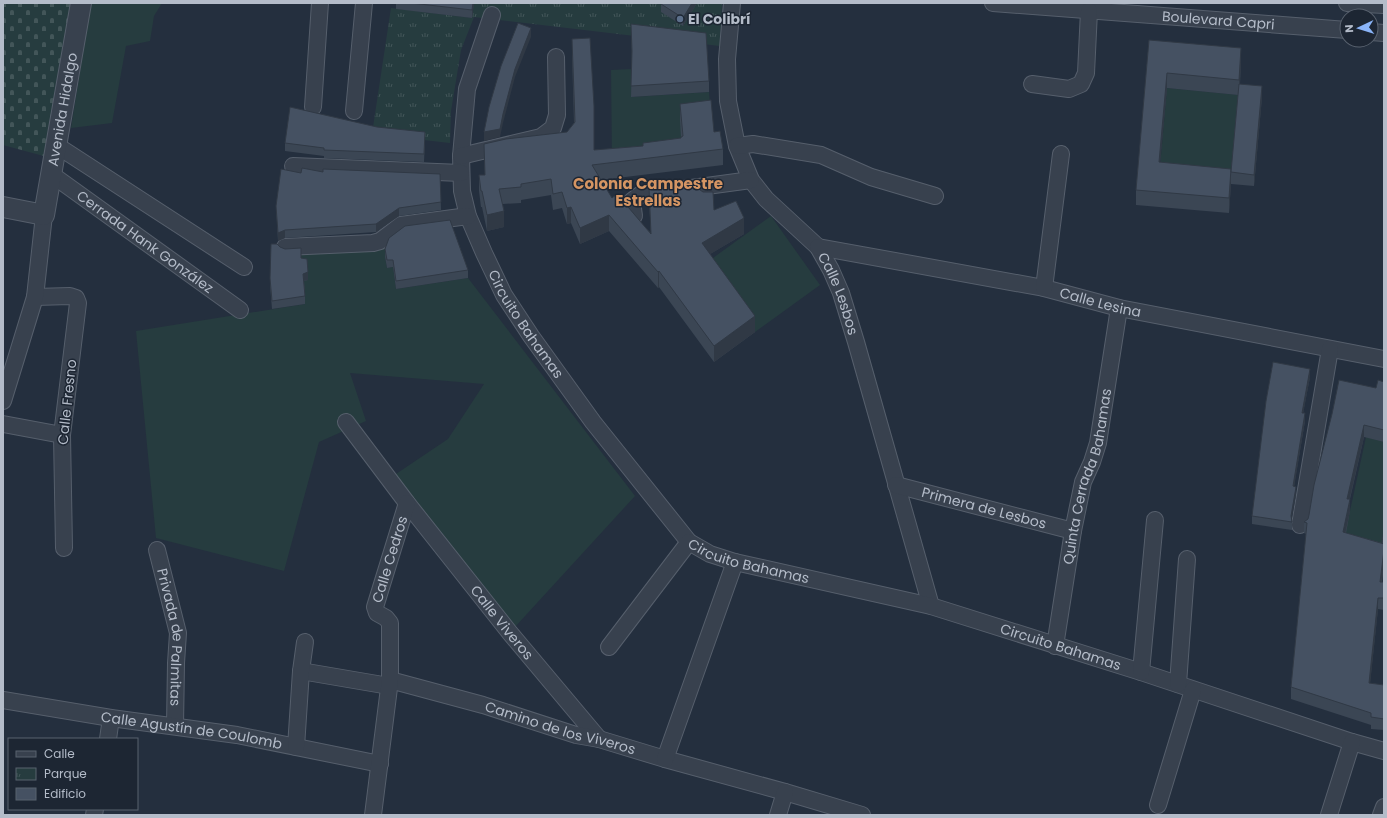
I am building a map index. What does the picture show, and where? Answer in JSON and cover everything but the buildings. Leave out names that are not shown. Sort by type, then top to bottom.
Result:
[{"type":"street","name":"Avenida Hidalgo","points":[[44,215],[81,3]]},
{"type":"street","points":[[313,107],[320,3]]},
{"type":"street","points":[[354,111],[364,3]]},
{"type":"street","name":"Calle Lesbos","points":[[732,3],[727,59],[728,100],[737,146],[751,180],[766,199],[818,247],[831,270],[841,293],[931,606]]},
{"type":"street","name":"Boulevard Capri","points":[[993,3],[1339,29]]},
{"type":"street","points":[[1347,3],[1379,4]]},
{"type":"street","points":[[1032,84],[1069,89],[1081,84],[1086,73],[1090,11]]},
{"type":"street","name":"Circuito Bahamas","points":[[492,16],[467,89],[461,156],[461,173],[462,190],[468,216],[504,295],[531,336],[593,422],[689,542],[710,554],[735,562],[931,606],[1384,751]]},
{"type":"street","points":[[461,156],[541,137],[553,128],[557,115],[556,58]]},
{"type":"street","points":[[737,146],[753,144],[821,155],[871,176],[935,196]]},
{"type":"street","points":[[56,145],[244,267]]},
{"type":"street","points":[[1044,288],[1061,154]]},
{"type":"street","points":[[293,166],[461,173]]},
{"type":"street","name":"Cerrada Hank González","points":[[51,174],[240,310]]},
{"type":"street","points":[[634,216],[632,201],[640,195],[751,180]]},
{"type":"street","points":[[3,208],[44,215],[35,297],[3,401]]},
{"type":"street","points":[[285,247],[373,243],[384,238],[401,225],[468,216]]},
{"type":"street","name":"Calle Lesina","points":[[818,247],[1044,288],[1119,308],[1384,359]]},
{"type":"street","name":"Calle Fresno","points":[[35,297],[70,296],[76,298],[78,303],[62,435],[64,548]]},
{"type":"street","name":"Quinta Cerrada Bahamas","points":[[1055,646],[1073,531],[1083,482],[1092,462],[1098,443],[1119,308]]},
{"type":"street","points":[[1300,525],[1330,348]]},
{"type":"street","name":"Calle Viveros","points":[[346,422],[407,503],[510,633],[599,739]]},
{"type":"street","points":[[3,424],[62,435]]},
{"type":"street","name":"Primera de Lesbos","points":[[896,485],[1073,531]]},
{"type":"street","name":"Calle Cedros","points":[[390,683],[390,623],[386,618],[377,613],[375,607],[407,503]]},
{"type":"street","points":[[1141,672],[1155,520]]},
{"type":"street","points":[[608,647],[689,542]]},
{"type":"street","name":"Privada de Palmitas","points":[[157,550],[178,632],[175,726]]},
{"type":"street","points":[[1178,684],[1187,559]]},
{"type":"street","points":[[664,758],[735,562]]},
{"type":"street","points":[[296,747],[301,671],[305,642]]},
{"type":"street","name":"Camino de los Viveros","points":[[301,671],[390,683],[483,705],[576,735],[599,739],[862,815]]},
{"type":"street","points":[[373,815],[390,683]]},
{"type":"street","points":[[1158,805],[1194,690]]},
{"type":"street","name":"Calle Agustín de Coulomb","points":[[3,700],[111,718],[237,736],[380,764]]},
{"type":"street","points":[[108,738],[111,718]]},
{"type":"street","points":[[1329,815],[1352,742]]},
{"type":"street","points":[[778,815],[785,792]]},
{"type":"street","points":[[1381,815],[1384,807]]},
{"type":"green space","points":[[3,3],[81,3],[51,158],[3,145]]},
{"type":"green space","points":[[91,3],[162,3],[154,16],[150,41],[126,46],[112,123],[71,128]]},
{"type":"green space","points":[[474,3],[722,3],[720,46],[474,17],[461,50],[451,111],[450,143],[372,134],[391,8],[472,18]]},
{"type":"green space","points":[[632,69],[632,97],[709,92],[713,142],[612,162],[611,70]]},
{"type":"green space","points":[[1167,88],[1239,95],[1231,184],[1159,177]]},
{"type":"green space","points":[[771,216],[820,285],[755,332],[706,263]]},
{"type":"green space","points":[[389,248],[385,257],[387,268],[393,267],[396,289],[468,278],[635,496],[515,627],[393,476],[448,439],[484,384],[350,373],[366,421],[319,442],[284,571],[156,538],[136,331],[305,304],[300,250]]},
{"type":"green space","points":[[1366,437],[1384,442],[1384,562],[1378,612],[1343,543]]},
{"type":"place","name":"El Colibrí","points":[[680,19]]},
{"type":"district","name":"Colonia Campestre Estrellas","points":[[648,192]]}]
